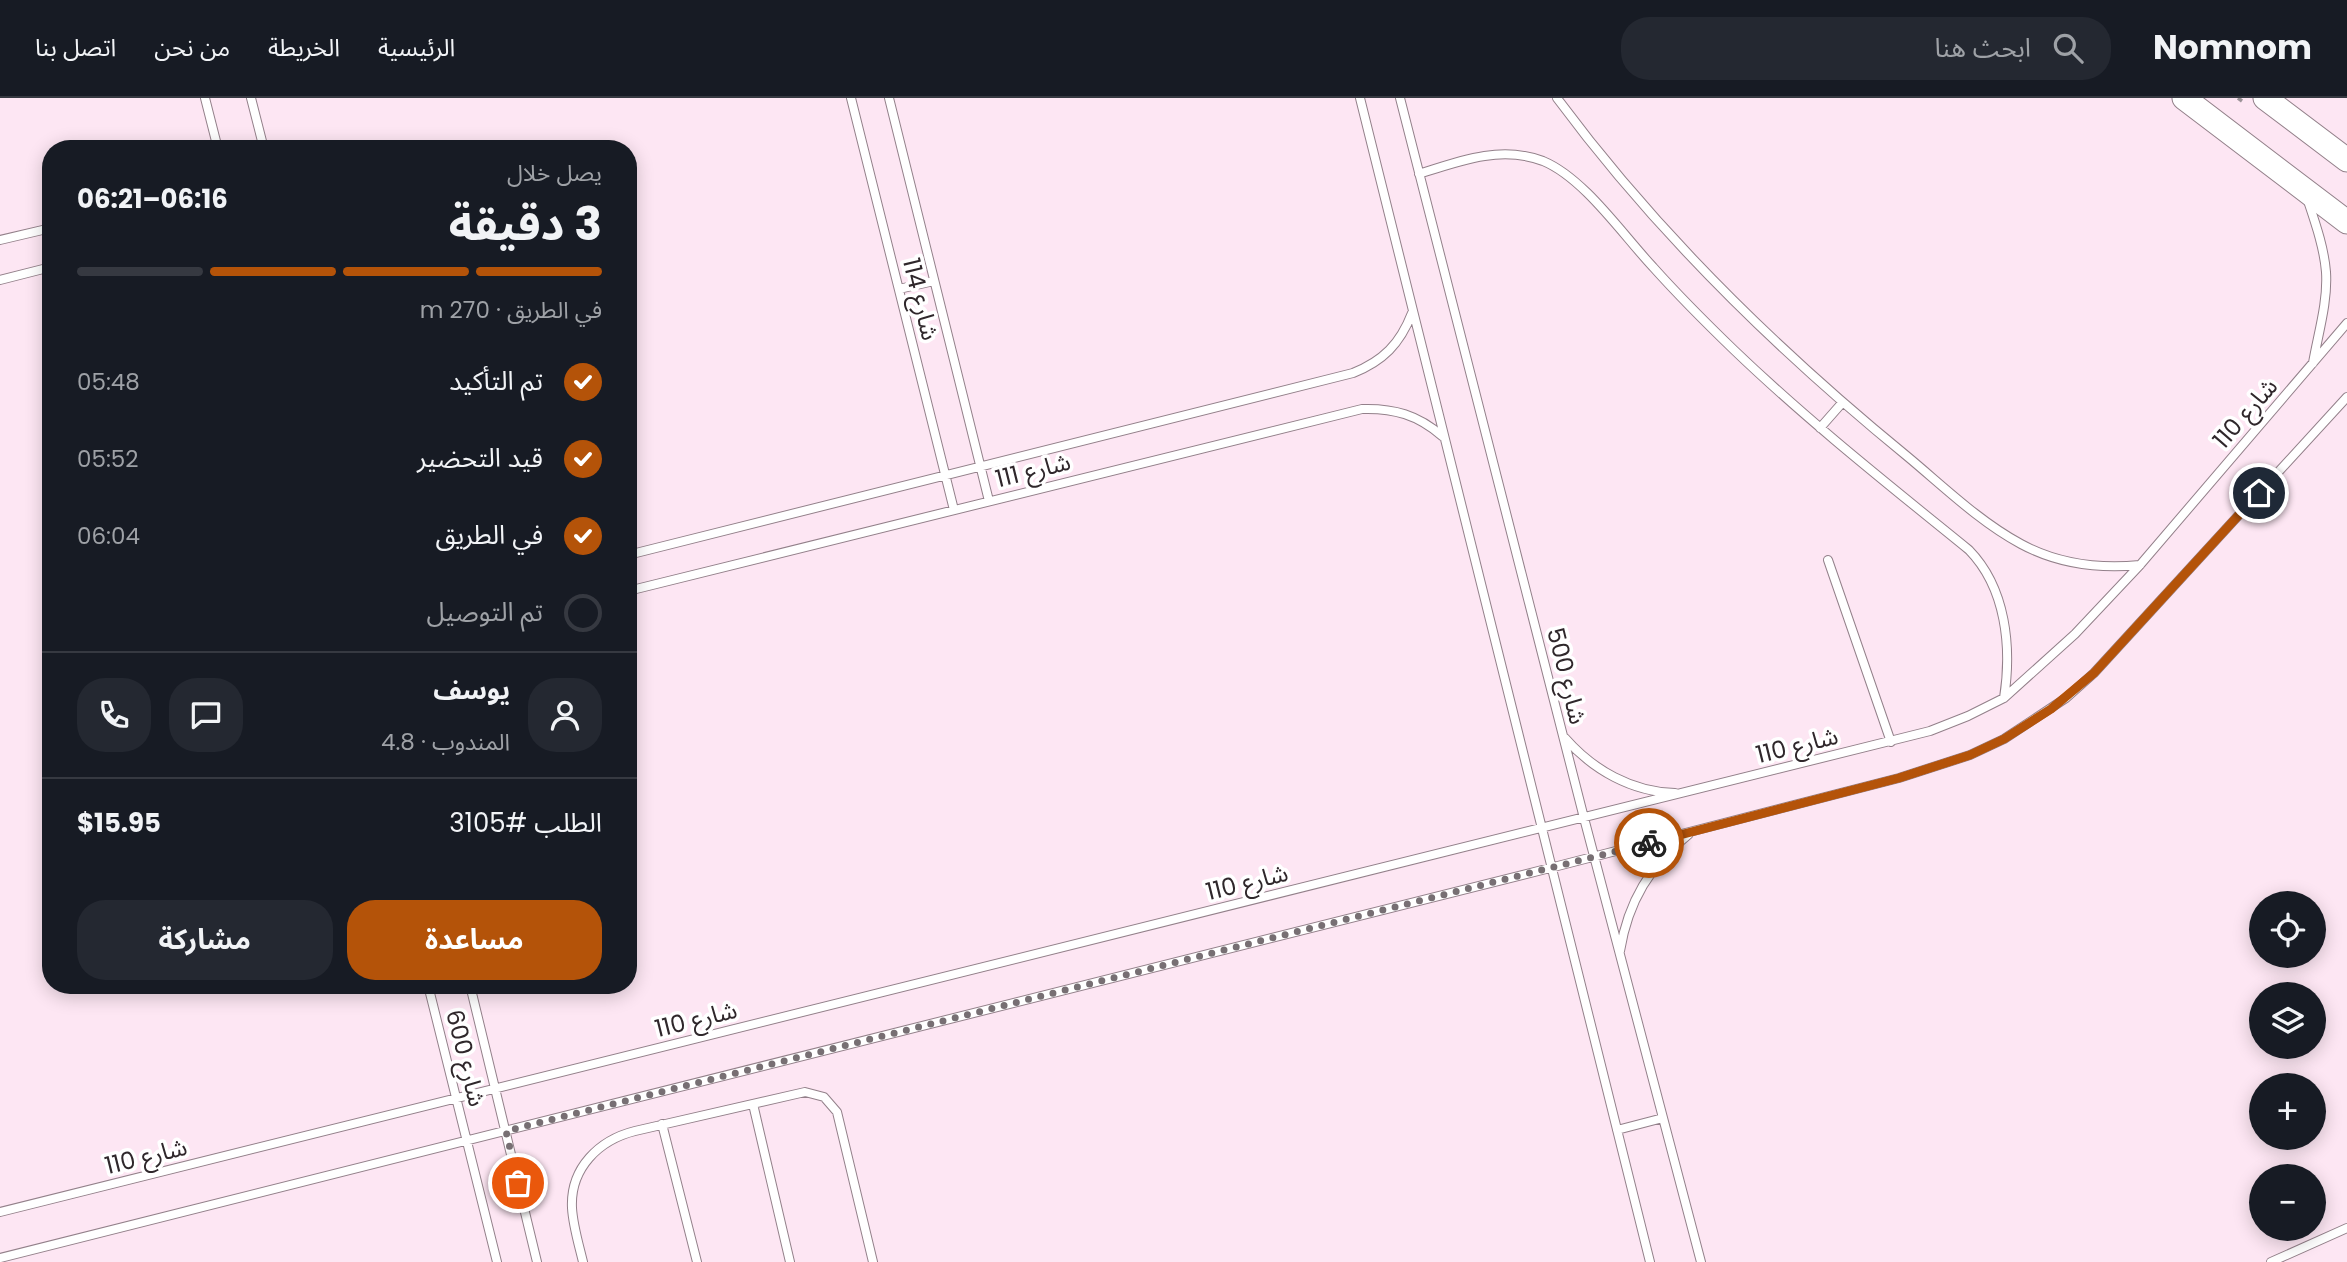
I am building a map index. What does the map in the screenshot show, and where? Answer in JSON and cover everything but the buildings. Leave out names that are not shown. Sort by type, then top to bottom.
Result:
[{"type":"street","points":[[2184,98],[2347,222]]},
{"type":"street","points":[[2265,98],[2347,160]]},
{"type":"lane","points":[[205,98],[216,140]]},
{"type":"lane","points":[[251,98],[262,140]]},
{"type":"lane","name":"شارع 114","points":[[850,98],[954,510]]},
{"type":"lane","name":"شارع 114","points":[[889,98],[989,501]]},
{"type":"lane","points":[[1360,98],[1442,436],[1650,1262]]},
{"type":"lane","name":"شارع 500","points":[[1400,98],[1700,1262]]},
{"type":"lane","points":[[1557,98],[1607,163],[1686,254],[1842,403],[1989,524],[2041,554],[2080,564],[2120,567],[2140,565]]},
{"type":"lane","points":[[1419,174],[1458,161],[1499,154],[1520,155],[1541,160],[1576,182],[1693,310],[1820,428],[1982,563],[1992,584],[2005,629],[2007,676],[2004,698]]},
{"type":"lane","points":[[2303,188],[2319,236],[2326,274],[2325,296],[2313,363]]},
{"type":"lane","points":[[0,240],[42,230]]},
{"type":"lane","points":[[0,279],[42,269]]},
{"type":"lane","points":[[899,289],[934,281]]},
{"type":"lane","name":"شارع 111","points":[[637,553],[1353,373],[1384,357],[1406,330],[1412,313]]},
{"type":"lane","name":"شارع 110","points":[[0,1213],[1930,731],[2004,698],[2075,634],[2140,565],[2347,323]]},
{"type":"lane","points":[[0,1258],[1594,857],[1935,768],[1992,744],[2035,720],[2066,698],[2094,673],[2347,397]]},
{"type":"lane","points":[[1820,428],[1842,403]]},
{"type":"lane","name":"شارع 111","points":[[637,589],[1362,409],[1397,410],[1429,425],[1442,436]]},
{"type":"lane","points":[[1828,560],[1891,742]]},
{"type":"lane","points":[[1563,735],[1587,760],[1618,779],[1651,790],[1685,793]]},
{"type":"lane","points":[[1620,954],[1623,930],[1642,885],[1672,847],[1692,832]]},
{"type":"lane","name":"شارع 600","points":[[430,994],[496,1262]]},
{"type":"lane","name":"شارع 600","points":[[472,994],[537,1262]]},
{"type":"lane","points":[[583,1262],[572,1209],[573,1190],[588,1157],[601,1145],[617,1136],[812,1092],[824,1097],[834,1106],[873,1262]]},
{"type":"lane","points":[[753,1104],[790,1262]]},
{"type":"lane","points":[[1617,1130],[1663,1118]]},
{"type":"lane","points":[[662,1125],[696,1262]]},
{"type":"lane","points":[[2271,1262],[2347,1228]]},
{"type":"shaded area","points":[[0,98],[2347,98],[2347,1262],[0,1262]]},
{"type":"way so far","points":[[518,1183],[506,1131],[1649,843]]},
{"type":"route","points":[[1649,843],[1935,768],[2004,739],[2051,709],[2094,673],[2259,493]]}]
